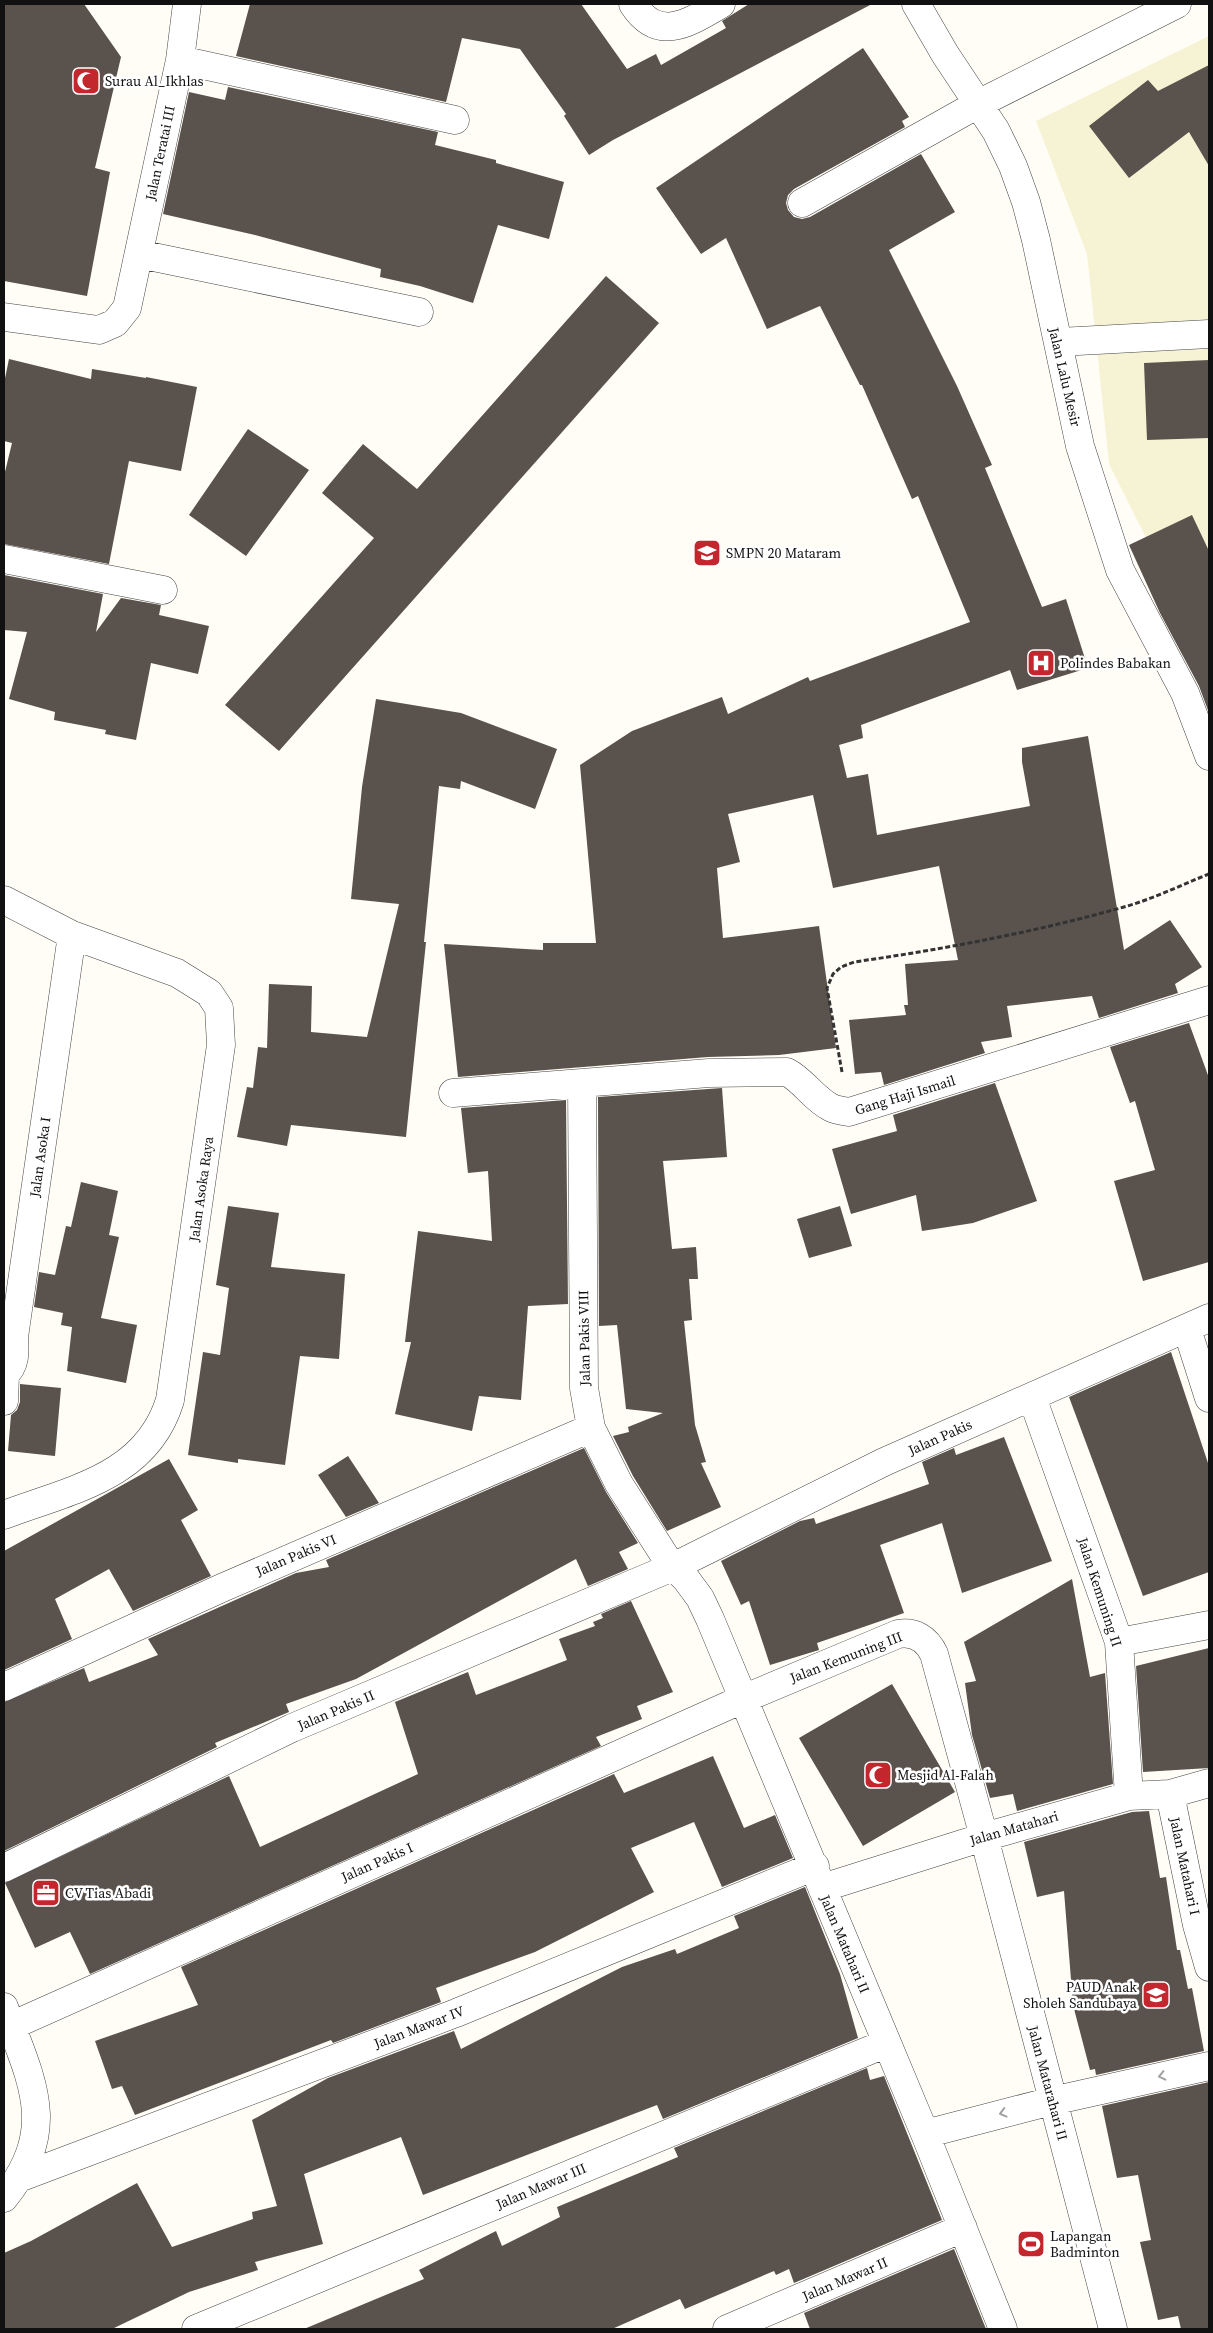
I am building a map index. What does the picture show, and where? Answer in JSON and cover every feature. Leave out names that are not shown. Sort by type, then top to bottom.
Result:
[{"type":"street","name":"Jalan Teratai III","points":[[4,317],[99,330],[110,326],[120,319],[130,302],[180,60],[187,4]]},
{"type":"street","points":[[633,4],[646,20],[666,27],[687,23],[722,4]]},
{"type":"street","name":"Jalan Lalu Mesir","points":[[916,4],[940,47],[996,131],[1013,166],[1026,202],[1059,342],[1061,362],[1073,407],[1080,446],[1120,570],[1185,693],[1209,756]]},
{"type":"street","points":[[802,204],[978,104],[1177,4]]},
{"type":"street","points":[[180,60],[455,120]]},
{"type":"street","points":[[139,254],[419,312]]},
{"type":"street","points":[[1059,342],[1209,334]]},
{"type":"street","points":[[4,559],[164,590]]},
{"type":"street","name":"Jalan Asoka Raya","points":[[4,900],[72,934],[178,974],[209,992],[219,1008],[221,1045],[172,1390],[164,1421],[136,1457],[103,1478],[4,1515]]},
{"type":"street","name":"Jalan Asoka I","points":[[4,1384],[14,1360],[14,1337],[72,934]]},
{"type":"street","name":"Gang Haji Ismail","points":[[453,1093],[715,1073],[787,1072],[797,1077],[830,1108],[849,1112],[1209,1000]]},
{"type":"street","name":"Jalan Pakis VIII","points":[[582,1084],[584,1388],[591,1428],[635,1511],[668,1561],[675,1566]]},
{"type":"street","points":[[1198,1324],[1209,1398]]},
{"type":"street","name":"Jalan Pakis","points":[[675,1566],[884,1462],[1198,1324]]},
{"type":"street","name":"Jalan Kemuning II","points":[[1032,1397],[1119,1642],[1129,1796]]},
{"type":"street","name":"Jalan Pakis VI","points":[[4,1687],[224,1587],[591,1428]]},
{"type":"street","name":"Jalan Matahari II","points":[[675,1566],[700,1598],[925,2134],[1003,2329]]},
{"type":"street","name":"Jalan Pakis II","points":[[4,1868],[292,1728],[675,1566]]},
{"type":"street","points":[[1119,1642],[1209,1625]]},
{"type":"street","name":"Jalan Kemuning III","points":[[743,1699],[898,1634],[908,1633],[918,1636],[930,1645],[934,1654],[984,1836]]},
{"type":"street","name":"Jalan Pakis I","points":[[7,2016],[743,1699]]},
{"type":"street","name":"Jalan Matahari","points":[[818,1877],[984,1836],[1129,1796],[1170,1794],[1209,1783]]},
{"type":"street","name":"Jalan Matahari I","points":[[1170,1794],[1209,1967]]},
{"type":"street","name":"Jalan Matarahari II","points":[[984,1836],[1113,2329]]},
{"type":"street","name":"Jalan Mawar IV","points":[[11,2188],[456,2013],[818,1877]]},
{"type":"street","points":[[7,2016],[33,2083],[36,2102],[34,2141],[28,2160],[11,2188]]},
{"type":"street","name":"Jalan Mawar III","points":[[196,2329],[887,2043]]},
{"type":"street","points":[[925,2134],[1052,2101],[1209,2066]]},
{"type":"street","name":"Jalan Mawar II","points":[[727,2329],[963,2228]]},
{"type":"path","points":[[849,1112],[828,988],[833,974],[841,968],[854,962],[946,948],[1036,930],[1126,906],[1209,874]]},
{"type":"shaded area","points":[[1209,36],[1209,663],[1109,464],[1087,254],[1036,121]]},
{"type":"building","points":[[4,4],[84,4],[121,57],[95,168],[110,172],[87,296],[4,281]]},
{"type":"building","points":[[250,4],[581,4],[627,69],[656,54],[661,65],[726,28],[722,21],[749,4],[872,4],[613,140],[589,155],[564,116],[566,114],[520,49],[462,38],[446,102],[236,56]]},
{"type":"building","points":[[863,48],[909,117],[902,121],[905,127],[794,189],[788,195],[786,203],[788,210],[794,217],[802,219],[810,217],[921,154],[955,212],[889,250],[957,386],[992,465],[985,468],[1042,607],[1066,599],[1088,668],[1017,690],[1010,670],[861,725],[863,738],[839,745],[847,778],[868,774],[877,835],[1030,806],[1022,762],[1022,748],[1088,736],[1124,950],[1170,920],[1202,967],[1175,984],[1178,993],[1099,1018],[1092,996],[1007,1006],[1012,1037],[981,1042],[985,1053],[884,1085],[881,1072],[855,1074],[849,1020],[906,1015],[904,1005],[908,1005],[905,964],[958,960],[939,866],[833,888],[813,795],[728,814],[740,862],[717,868],[723,938],[819,926],[836,1048],[779,1055],[708,1057],[458,1077],[444,944],[543,950],[543,943],[596,943],[580,765],[632,731],[722,697],[728,714],[808,677],[810,681],[970,622],[918,496],[912,499],[862,385],[860,385],[820,306],[767,329],[726,238],[701,254],[656,188]]},
{"type":"building","points":[[1209,65],[1209,166],[1189,132],[1129,178],[1089,126],[1148,80],[1158,91]]},
{"type":"building","points":[[228,87],[438,132],[435,145],[496,160],[496,163],[564,182],[549,239],[498,225],[473,303],[420,286],[380,277],[381,269],[255,235],[163,214],[189,92],[225,100]]},
{"type":"building","points":[[606,276],[659,323],[279,751],[225,705],[374,538],[322,493],[363,444],[417,489]]},
{"type":"building","points":[[9,359],[91,379],[92,369],[197,387],[181,471],[129,461],[109,564],[4,544],[4,476],[12,443],[4,441],[4,383]]},
{"type":"building","points":[[1209,360],[1209,438],[1147,440],[1144,363]]},
{"type":"building","points":[[248,429],[309,470],[246,556],[189,515]]},
{"type":"building","points":[[1192,515],[1209,551],[1209,713],[1199,686],[1160,613],[1129,545]]},
{"type":"building","points":[[4,575],[103,594],[96,632],[121,598],[161,605],[159,615],[209,626],[198,674],[151,663],[136,740],[105,734],[106,730],[54,720],[55,712],[9,699],[27,632],[4,630]]},
{"type":"building","points":[[376,699],[461,713],[557,749],[535,809],[461,781],[460,789],[439,786],[424,942],[426,942],[406,1137],[291,1125],[287,1146],[237,1137],[247,1087],[253,1088],[258,1047],[267,1048],[269,984],[312,986],[311,1032],[367,1037],[399,904],[351,899],[362,787]]},
{"type":"building","points":[[1189,1023],[1209,1078],[1209,1262],[1143,1281],[1114,1181],[1155,1170],[1135,1101],[1130,1103],[1110,1047]]},
{"type":"building","points":[[995,1083],[1037,1201],[973,1223],[922,1231],[916,1195],[851,1214],[832,1149],[897,1131],[893,1115]]},
{"type":"building","points":[[722,1088],[727,1157],[663,1161],[672,1249],[696,1247],[698,1279],[689,1279],[692,1320],[684,1321],[695,1425],[706,1462],[701,1463],[721,1507],[667,1531],[633,1476],[613,1436],[629,1432],[628,1427],[663,1413],[626,1409],[617,1325],[599,1326],[598,1097]]},
{"type":"building","points":[[566,1100],[568,1304],[528,1306],[521,1400],[479,1396],[472,1431],[395,1414],[411,1342],[405,1342],[418,1231],[492,1241],[488,1171],[468,1173],[461,1108]]},
{"type":"building","points":[[81,1182],[118,1191],[109,1235],[119,1237],[101,1318],[137,1325],[126,1383],[67,1371],[72,1327],[61,1325],[63,1313],[34,1307],[39,1272],[55,1275],[66,1226],[71,1227]]},
{"type":"building","points":[[228,1206],[279,1213],[271,1267],[345,1274],[339,1359],[300,1356],[285,1465],[238,1459],[238,1463],[188,1455],[203,1352],[220,1355],[229,1288],[216,1285]]},
{"type":"building","points":[[840,1206],[852,1246],[809,1258],[797,1219]]},
{"type":"building","points":[[1171,1352],[1209,1466],[1209,1572],[1143,1596],[1069,1397]]},
{"type":"building","points":[[20,1384],[61,1388],[55,1456],[8,1451],[11,1415],[17,1410],[20,1402]]},
{"type":"building","points":[[1004,1437],[1052,1561],[962,1593],[942,1523],[880,1545],[904,1613],[817,1643],[819,1650],[770,1665],[749,1601],[741,1605],[721,1561],[800,1521],[814,1518],[816,1524],[929,1484],[922,1462],[954,1448],[956,1455]]},
{"type":"building","points":[[584,1448],[606,1492],[638,1543],[619,1552],[628,1569],[588,1586],[576,1559],[356,1679],[286,1704],[289,1712],[215,1743],[217,1747],[4,1851],[4,1702],[84,1668],[89,1682],[158,1655],[148,1639],[296,1573],[329,1567],[326,1560]]},
{"type":"building","points":[[348,1456],[379,1503],[346,1517],[318,1475]]},
{"type":"building","points":[[169,1459],[198,1510],[181,1520],[211,1576],[133,1611],[109,1569],[55,1599],[72,1639],[4,1670],[4,1551]]},
{"type":"building","points":[[1072,1579],[1090,1677],[1105,1673],[1113,1784],[1017,1811],[1013,1794],[990,1798],[972,1735],[965,1683],[976,1681],[964,1642]]},
{"type":"building","points":[[631,1601],[673,1692],[637,1706],[642,1719],[596,1737],[601,1746],[90,1974],[70,1932],[35,1948],[5,1883],[229,1776],[260,1847],[418,1774],[395,1702],[468,1672],[476,1695],[567,1660],[559,1639],[595,1626],[593,1622],[603,1618],[601,1614]]},
{"type":"building","points":[[1209,1648],[1209,1768],[1143,1772],[1136,1666]]},
{"type":"building","points":[[892,1684],[955,1792],[863,1846],[799,1738]]},
{"type":"building","points":[[713,1756],[744,1828],[775,1815],[793,1858],[722,1887],[694,1822],[631,1848],[654,1892],[535,1952],[436,1988],[441,2002],[333,2043],[331,2040],[135,2115],[122,2086],[112,2089],[95,2041],[198,2005],[181,1967],[614,1774],[624,1793]]},
{"type":"building","points":[[1149,1811],[1160,1878],[1166,1877],[1177,1950],[1180,1950],[1188,1989],[1192,1988],[1204,2051],[1096,2075],[1095,2069],[1090,2070],[1073,2005],[1064,1891],[1037,1897],[1024,1842],[1132,1812]]},
{"type":"building","points":[[805,1887],[840,1974],[858,2038],[663,2119],[657,2105],[423,2195],[401,2137],[304,2174],[323,2244],[255,2262],[258,2270],[189,2292],[112,2329],[4,2329],[4,2253],[31,2241],[137,2183],[172,2247],[253,2219],[252,2212],[277,2206],[252,2120],[328,2078],[454,2031],[461,2049],[622,1967],[675,1949],[677,1954],[739,1928],[734,1916]]},
{"type":"building","points":[[867,2068],[870,2080],[884,2076],[942,2220],[794,2283],[789,2269],[776,2275],[774,2271],[685,2309],[680,2299],[612,2329],[304,2329],[424,2279],[419,2270],[496,2231],[502,2246],[560,2217],[557,2207],[678,2157],[674,2148]]},
{"type":"building","points":[[1209,2082],[1209,2329],[1181,2329],[1178,2316],[1158,2320],[1140,2242],[1151,2240],[1138,2175],[1117,2178],[1102,2106]]},
{"type":"building","points":[[954,2249],[986,2329],[810,2329],[804,2313]]},
{"type":"place","name":"Surau Al_Ikhlas","points":[[86,81]]},
{"type":"place","name":"SMPN 20 Mataram","points":[[707,553]]},
{"type":"place","name":"Polindes Babakan","points":[[1041,663]]},
{"type":"place","name":"Mesjid Al-Falah","points":[[878,1775]]},
{"type":"place","name":"CV Tias Abadi","points":[[46,1893]]},
{"type":"place","name":"PAUD Anak Sholeh Sandubaya","points":[[1156,1995]]},
{"type":"place","name":"Lapangan Badminton","points":[[1031,2244]]}]
